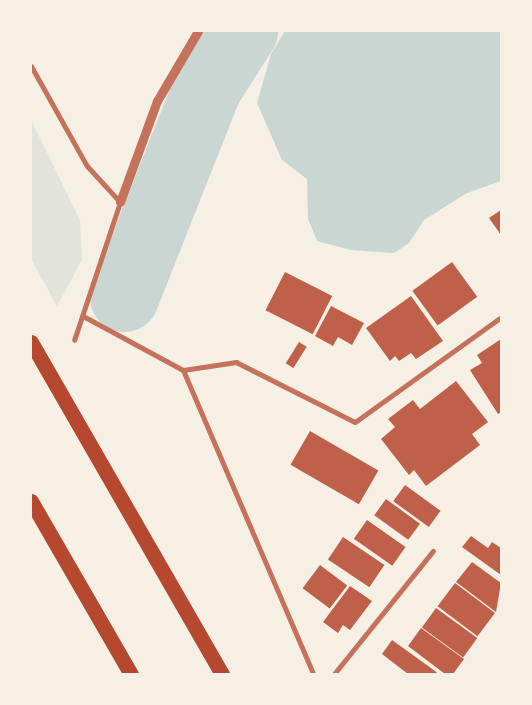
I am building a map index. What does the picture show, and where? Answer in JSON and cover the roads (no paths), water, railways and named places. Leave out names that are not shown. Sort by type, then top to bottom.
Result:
[{"type":"highway","points":[[31,342],[222,674]]},
{"type":"highway","points":[[31,500],[131,674]]},
{"type":"street","points":[[74,340],[120,202],[157,100],[198,31]]},
{"type":"street","points":[[31,66],[87,166],[120,202]]},
{"type":"street","points":[[83,316],[183,370],[236,362],[355,422],[501,317]]},
{"type":"street","points":[[183,370],[313,674]]},
{"type":"street","points":[[334,674],[433,551]]},
{"type":"waterway","points":[[124,297],[207,87],[243,31]]}]
